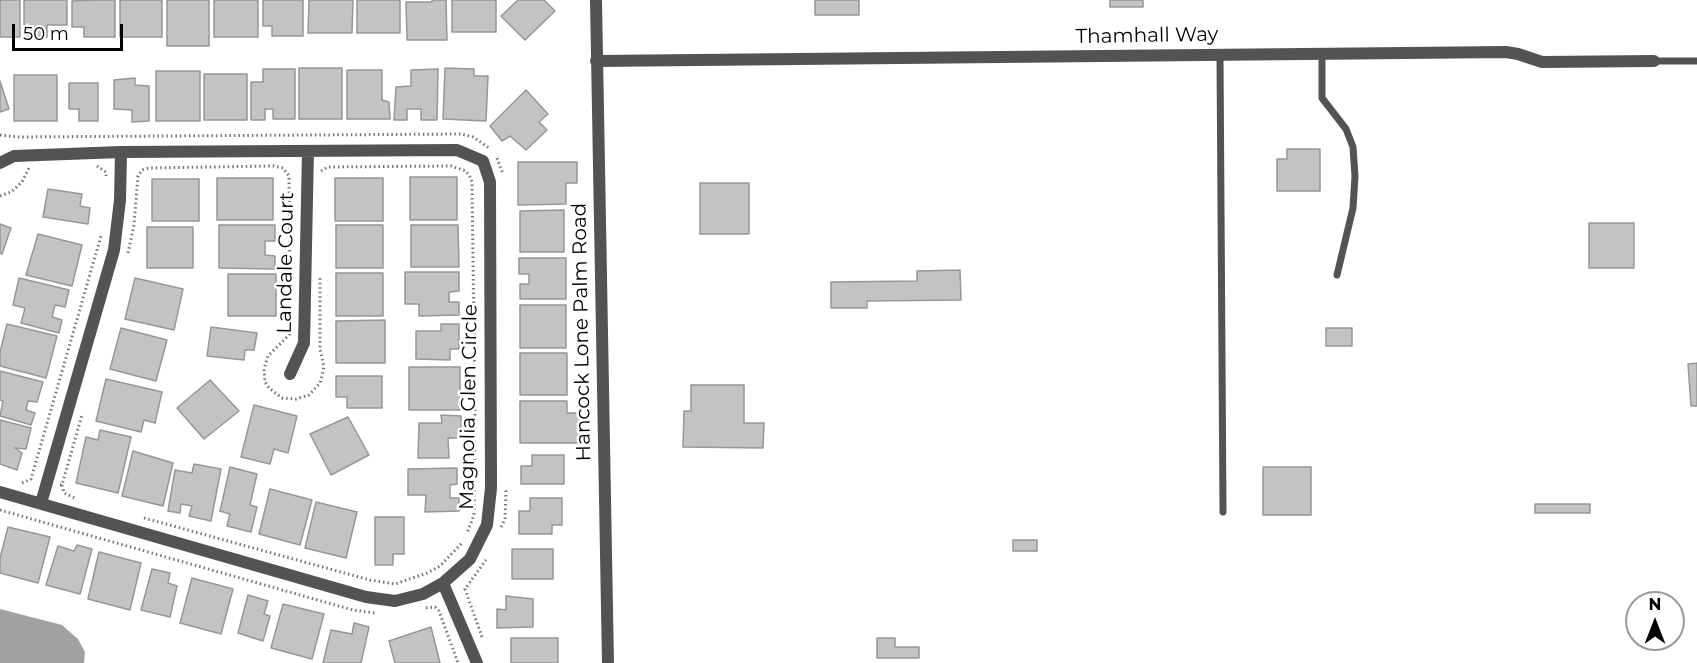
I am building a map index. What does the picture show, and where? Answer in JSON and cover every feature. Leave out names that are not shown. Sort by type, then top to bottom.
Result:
[{"type":"street","name":"Hancock Lone Palm Road","points":[[596,0],[608,663]]},
{"type":"street","name":"Thamhall Way","points":[[596,61],[1506,52],[1542,62],[1654,61]]},
{"type":"street","name":"Magnolia Glen Circle","points":[[0,163],[14,156],[121,152],[457,150],[483,161],[490,182],[491,489],[487,525],[470,559],[443,583],[423,594],[395,601],[366,597],[0,492]]},
{"type":"street","name":"Landale Court","points":[[290,374],[304,343],[308,151]]},
{"type":"street","points":[[41,503],[114,250],[120,200],[121,152]]},
{"type":"street","points":[[443,583],[477,663]]},
{"type":"lane","points":[[1322,54],[1322,98],[1346,129],[1354,157],[1353,208],[1337,275]]},
{"type":"lane","points":[[1220,55],[1223,512]]},
{"type":"lane","name":"Thamhall Way","points":[[1654,61],[1697,61]]},
{"type":"path","points":[[0,135],[17,137],[461,134],[473,137],[487,146],[497,157],[503,176]]},
{"type":"path","points":[[0,196],[11,192],[22,182],[27,169],[32,165]]},
{"type":"path","points":[[89,166],[99,166],[106,172],[107,183]]},
{"type":"path","points":[[288,171],[295,169]]},
{"type":"path","points":[[132,171],[139,173]]},
{"type":"path","points":[[15,481],[24,483],[31,479],[102,231]]},
{"type":"path","points":[[500,528],[505,519],[506,479]]},
{"type":"path","points":[[484,642],[465,589],[488,557]]},
{"type":"shaded area","points":[[0,609],[62,625],[78,639],[85,652],[84,663],[0,663]]},
{"type":"building","points":[[0,0],[20,0],[20,37],[0,37]]},
{"type":"building","points":[[24,0],[67,0],[67,25],[47,25],[47,37],[24,37]]},
{"type":"building","points":[[115,0],[115,37],[84,37],[84,27],[72,27],[72,1]]},
{"type":"building","points":[[120,0],[162,0],[162,37],[120,37]]},
{"type":"building","points":[[167,0],[209,0],[209,46],[167,46]]},
{"type":"building","points":[[214,0],[258,0],[258,37],[214,37]]},
{"type":"building","points":[[263,0],[303,0],[303,36],[272,36],[272,26],[263,26]]},
{"type":"building","points":[[309,0],[353,0],[352,33],[308,33]]},
{"type":"building","points":[[357,0],[400,0],[400,33],[357,33]]},
{"type":"building","points":[[432,0],[446,0],[447,40],[407,40],[406,2],[432,2]]},
{"type":"building","points":[[452,0],[496,0],[496,32],[452,32]]},
{"type":"building","points":[[518,0],[544,0],[555,11],[525,40],[501,16]]},
{"type":"building","points":[[815,0],[859,0],[859,15],[815,15]]},
{"type":"building","points":[[1110,0],[1143,0],[1143,7],[1110,7]]},
{"type":"building","points":[[299,68],[342,68],[342,119],[299,119]]},
{"type":"building","points":[[445,68],[474,69],[474,76],[488,76],[486,121],[443,119]]},
{"type":"building","points":[[263,69],[295,69],[295,119],[273,119],[273,109],[265,109],[265,120],[251,120],[251,82],[263,82]]},
{"type":"building","points":[[438,69],[437,120],[421,120],[421,109],[407,109],[407,120],[394,120],[396,87],[411,86],[411,70]]},
{"type":"building","points":[[347,70],[382,70],[382,100],[389,102],[390,119],[347,119]]},
{"type":"building","points":[[156,71],[200,71],[200,121],[156,121]]},
{"type":"building","points":[[204,74],[247,74],[247,120],[204,120]]},
{"type":"building","points":[[14,75],[57,75],[57,121],[14,121]]},
{"type":"building","points":[[135,78],[135,85],[149,86],[149,121],[132,122],[132,110],[114,109],[114,80]]},
{"type":"building","points":[[0,81],[9,109],[0,112]]},
{"type":"building","points":[[69,83],[98,83],[98,121],[79,121],[79,109],[69,109]]},
{"type":"building","points":[[526,90],[548,114],[539,122],[547,130],[526,150],[510,136],[502,141],[490,126]]},
{"type":"building","points":[[1287,149],[1320,149],[1320,191],[1277,191],[1277,159],[1287,159]]},
{"type":"building","points":[[518,162],[577,162],[577,183],[566,183],[566,204],[518,205]]},
{"type":"building","points":[[410,177],[457,177],[457,220],[410,220]]},
{"type":"building","points":[[217,178],[273,178],[273,220],[217,220]]},
{"type":"building","points":[[335,178],[383,178],[383,221],[335,221]]},
{"type":"building","points":[[152,179],[199,179],[199,221],[152,221]]},
{"type":"building","points":[[700,183],[749,183],[749,234],[700,234]]},
{"type":"building","points":[[48,189],[82,194],[80,206],[90,208],[88,224],[43,217]]},
{"type":"building","points":[[564,210],[564,252],[520,252],[520,211]]},
{"type":"building","points":[[1589,223],[1634,223],[1634,268],[1589,268]]},
{"type":"building","points":[[0,224],[11,228],[2,254],[0,253]]},
{"type":"building","points":[[219,225],[275,225],[275,241],[265,241],[265,255],[275,256],[275,269],[219,268]]},
{"type":"building","points":[[336,225],[383,225],[383,268],[336,268]]},
{"type":"building","points":[[411,225],[458,225],[459,267],[411,267]]},
{"type":"building","points":[[147,227],[193,227],[193,268],[147,268]]},
{"type":"building","points":[[38,234],[82,245],[72,286],[26,275]]},
{"type":"building","points":[[519,258],[566,258],[566,299],[520,299],[520,284],[529,284],[529,274],[519,274]]},
{"type":"building","points":[[960,270],[961,300],[867,301],[867,308],[831,308],[831,282],[917,281],[917,271]]},
{"type":"building","points":[[405,272],[459,272],[459,291],[449,292],[449,302],[459,302],[459,315],[419,316],[419,304],[405,304]]},
{"type":"building","points":[[336,273],[383,273],[383,316],[336,316]]},
{"type":"building","points":[[228,274],[276,274],[276,316],[228,316]]},
{"type":"building","points":[[19,278],[69,290],[65,307],[55,305],[52,317],[62,320],[59,333],[21,323],[25,308],[13,305]]},
{"type":"building","points":[[135,278],[183,289],[174,330],[125,319]]},
{"type":"building","points":[[520,305],[566,305],[566,348],[520,348]]},
{"type":"building","points":[[385,320],[385,363],[336,363],[336,321]]},
{"type":"building","points":[[7,324],[57,336],[46,378],[0,366],[0,352]]},
{"type":"building","points":[[441,324],[459,324],[459,349],[450,349],[450,360],[416,359],[416,331],[441,331]]},
{"type":"building","points":[[211,327],[257,333],[254,350],[245,350],[244,360],[207,356]]},
{"type":"building","points":[[121,328],[167,340],[156,381],[110,369]]},
{"type":"building","points":[[1326,328],[1352,328],[1352,346],[1326,346]]},
{"type":"building","points":[[520,353],[567,353],[567,395],[520,395]]},
{"type":"building","points":[[1697,363],[1697,406],[1691,406],[1688,364]]},
{"type":"building","points":[[409,367],[460,367],[460,410],[409,410]]},
{"type":"building","points":[[0,371],[43,382],[37,402],[28,401],[26,410],[35,413],[31,425],[0,416],[3,401],[0,400]]},
{"type":"building","points":[[336,376],[382,376],[382,408],[347,408],[347,397],[336,397]]},
{"type":"building","points":[[106,379],[162,392],[155,423],[144,420],[141,432],[96,421]]},
{"type":"building","points":[[210,380],[239,411],[204,439],[177,408]]},
{"type":"building","points":[[691,385],[744,385],[744,423],[764,423],[763,448],[683,447],[684,411],[691,411]]},
{"type":"building","points":[[520,401],[567,401],[567,413],[580,413],[580,443],[520,443]]},
{"type":"building","points":[[254,405],[297,416],[288,453],[274,449],[270,464],[241,457]]},
{"type":"building","points":[[441,415],[461,416],[461,438],[448,438],[449,458],[418,458],[419,423],[442,423]]},
{"type":"building","points":[[348,417],[369,455],[331,475],[310,434]]},
{"type":"building","points":[[0,420],[31,428],[26,449],[15,448],[22,453],[17,470],[0,464]]},
{"type":"building","points":[[100,430],[131,437],[118,493],[76,483],[86,437],[98,440]]},
{"type":"building","points":[[133,451],[173,463],[163,506],[122,496]]},
{"type":"building","points":[[532,455],[564,455],[564,484],[521,484],[521,466],[532,466]]},
{"type":"building","points":[[194,464],[221,469],[211,521],[189,516],[192,506],[181,504],[180,513],[168,511],[175,470],[192,473]]},
{"type":"building","points":[[230,467],[257,474],[250,505],[257,507],[251,532],[227,526],[230,514],[220,511]]},
{"type":"building","points":[[1263,467],[1311,467],[1311,515],[1263,515]]},
{"type":"building","points":[[457,468],[457,484],[450,485],[450,498],[459,498],[459,511],[425,512],[426,495],[408,495],[408,469]]},
{"type":"building","points":[[270,489],[312,500],[300,545],[259,534]]},
{"type":"building","points":[[530,498],[562,498],[562,525],[552,525],[552,534],[519,534],[519,511],[530,511]]},
{"type":"building","points":[[316,502],[357,512],[346,558],[305,548]]},
{"type":"building","points":[[1535,504],[1590,504],[1590,513],[1535,513]]},
{"type":"building","points":[[375,517],[404,517],[404,554],[393,554],[393,565],[375,565]]},
{"type":"building","points":[[8,527],[50,537],[38,583],[0,573],[0,558]]},
{"type":"building","points":[[1013,540],[1037,540],[1037,551],[1013,551]]},
{"type":"building","points":[[77,545],[92,549],[80,594],[46,585],[58,546],[74,551]]},
{"type":"building","points":[[512,549],[553,549],[553,579],[512,579]]},
{"type":"building","points":[[99,552],[141,563],[130,610],[88,599]]},
{"type":"building","points":[[152,569],[170,573],[168,583],[177,586],[170,617],[141,610]]},
{"type":"building","points":[[192,578],[233,589],[221,634],[180,623]]},
{"type":"building","points":[[248,595],[268,601],[264,614],[270,616],[263,641],[238,633]]},
{"type":"building","points":[[506,596],[533,599],[533,627],[497,628],[497,609],[506,610]]},
{"type":"building","points":[[283,604],[324,614],[312,659],[271,648]]},
{"type":"building","points":[[354,623],[369,627],[361,663],[323,663],[331,630],[352,634]]},
{"type":"building","points":[[431,627],[440,663],[395,663],[389,641]]},
{"type":"building","points":[[511,638],[558,638],[558,663],[511,663]]},
{"type":"building","points":[[877,638],[895,638],[895,647],[919,647],[919,658],[877,658]]}]
